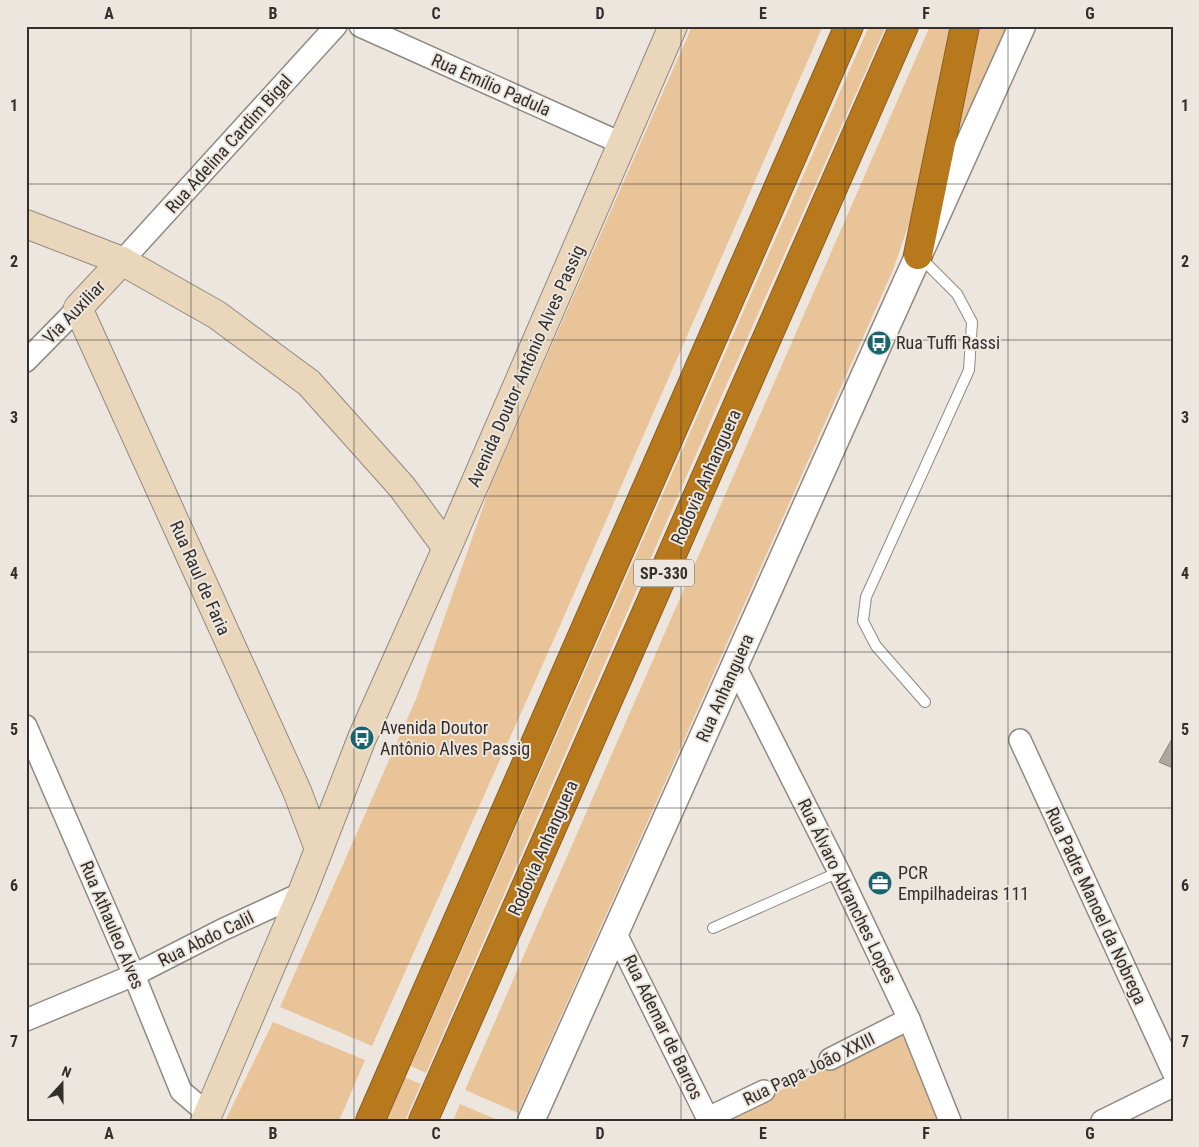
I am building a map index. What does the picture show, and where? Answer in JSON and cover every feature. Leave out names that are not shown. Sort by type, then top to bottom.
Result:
[{"type":"highway","name":"SP-330","points":[[370,1121],[849,26]]},
{"type":"highway","name":"Rodovia Anhanguera","points":[[423,1121],[904,26]]},
{"type":"highway","points":[[918,254],[965,26]]},
{"type":"main road","name":"Avenida Doutor Antônio Alves Passig","points":[[207,1117],[320,849],[362,738],[447,548],[673,26]]},
{"type":"main road","points":[[26,224],[122,261],[217,315],[309,383],[402,487],[447,548]]},
{"type":"main road","name":"Via Auxiliar","points":[[78,308],[122,261]]},
{"type":"main road","name":"Rua Raul de Faria","points":[[78,308],[297,791],[320,849]]},
{"type":"street","name":"Rua Adelina Cardim Bigal","points":[[122,261],[336,26]]},
{"type":"street","name":"Rua Emílio Padula","points":[[360,26],[623,144]]},
{"type":"street","points":[[918,254],[1022,26]]},
{"type":"street","name":"Rua Anhanguera","points":[[531,1121],[918,254]]},
{"type":"street","name":"Via Auxiliar","points":[[26,362],[78,308]]},
{"type":"street","name":"Rua Álvaro Abranches Lopes","points":[[735,666],[839,872],[909,1019],[950,1121]]},
{"type":"street","name":"Rua Athauleo Alves","points":[[26,726],[134,975],[180,1091],[207,1117]]},
{"type":"street","name":"Rua Padre Manoel da Nobrega","points":[[1020,740],[1173,1072]]},
{"type":"street","name":"Rua Abdo Calil","points":[[26,1020],[134,975],[222,930],[302,893]]},
{"type":"street","name":"Rua Ademar de Barros","points":[[616,934],[708,1120]]},
{"type":"street","name":"Rua Papa João XXIII","points":[[830,1059],[909,1019]]},
{"type":"street","points":[[1102,1121],[1173,1086]]},
{"type":"street","name":"Rua Papa João XXIII","points":[[708,1120],[764,1091]]},
{"type":"lane","points":[[918,254],[957,294],[972,322],[969,370],[866,597],[863,621],[876,646],[925,702]]},
{"type":"lane","points":[[714,928],[839,872]]},
{"type":"path","name":"Rua Papa João XXIII","points":[[764,1091],[830,1059]]},
{"type":"shaded area","points":[[692,26],[823,26],[555,637],[372,1046],[280,1007],[416,699],[491,484]]},
{"type":"shaded area","points":[[869,26],[886,26],[722,395],[426,1073],[411,1066]]},
{"type":"shaded area","points":[[930,26],[957,26],[925,177],[893,270],[518,1113],[465,1090]]},
{"type":"shaded area","points":[[974,26],[1009,26],[951,158]]},
{"type":"shaded area","points":[[273,1022],[365,1060],[339,1121],[225,1121]]},
{"type":"shaded area","points":[[907,1030],[942,1121],[717,1120]]},
{"type":"shaded area","points":[[404,1077],[421,1084],[405,1121],[385,1121]]},
{"type":"shaded area","points":[[460,1104],[500,1121],[453,1121]]},
{"type":"building","points":[[1173,737],[1173,768],[1159,762]]},
{"type":"place","name":"Rua Tuffi Rassi","points":[[879,343]]},
{"type":"place","name":"Avenida Doutor Antônio Alves Passig","points":[[362,738]]},
{"type":"place","name":"PCR Empilhadeiras 111","points":[[880,883]]}]
